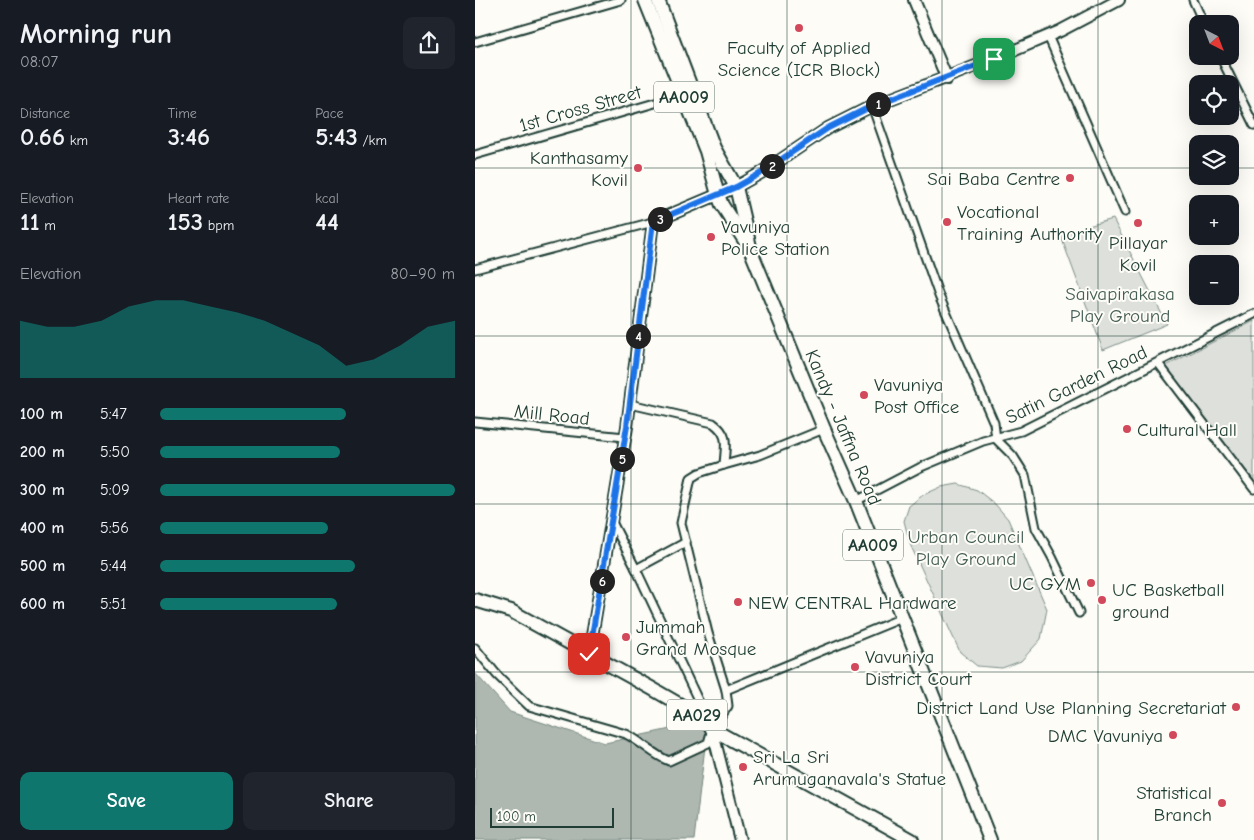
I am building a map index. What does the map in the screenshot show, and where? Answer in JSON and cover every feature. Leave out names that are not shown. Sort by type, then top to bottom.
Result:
[{"type":"highway","name":"Kandy - Jaffna Road","points":[[645,0],[671,48]]},
{"type":"highway","name":"Kandy - Jaffna Road","points":[[658,0],[671,48],[689,94],[707,151],[718,195],[751,251],[824,429],[856,501],[990,840]]},
{"type":"highway","name":"Kandy - Jaffna Road","points":[[689,94],[736,187],[751,251]]},
{"type":"highway","name":"AA029","points":[[475,600],[511,611],[912,840]]},
{"type":"main road","points":[[914,0],[947,79]]},
{"type":"main road","points":[[589,654],[630,404],[653,222],[736,187],[761,173],[828,128],[872,106],[947,79],[1048,36],[1119,0]]},
{"type":"main road","points":[[710,725],[740,840]]},
{"type":"street","points":[[475,42],[621,0]]},
{"type":"street","points":[[1193,0],[1200,15]]},
{"type":"street","points":[[1048,36],[1125,212]]},
{"type":"street","points":[[1224,65],[1254,125]]},
{"type":"street","name":"1st Cross Street","points":[[475,155],[689,94]]},
{"type":"street","points":[[872,106],[939,296],[994,423],[996,438],[1013,456],[1025,475],[1035,528],[1053,556],[1079,613]]},
{"type":"street","points":[[475,269],[653,222]]},
{"type":"street","name":"Satin Garden Road","points":[[856,501],[921,467],[983,441],[1021,431],[1254,314]]},
{"type":"street","points":[[1158,363],[1254,489]]},
{"type":"street","points":[[630,404],[713,423],[721,428],[725,437],[724,464]]},
{"type":"street","name":"Mill Road","points":[[475,422],[625,437]]},
{"type":"street","points":[[710,725],[728,706],[726,690],[708,632],[681,523],[691,478],[724,464],[760,455],[824,429]]},
{"type":"street","points":[[475,648],[497,675],[529,706],[626,734],[651,752],[669,761],[708,743],[710,725],[637,568],[612,522]]},
{"type":"street","points":[[637,568],[687,542]]},
{"type":"street","points":[[726,690],[902,618]]},
{"type":"green space","name":"Saivapirakasa Play Ground","points":[[1113,219],[1167,324],[1103,350],[1060,234]]},
{"type":"green space","points":[[1254,321],[1254,481],[1166,366]]},
{"type":"green space","name":"Urban Council Play Ground","points":[[958,484],[977,490],[995,504],[1008,519],[1047,609],[1041,639],[1021,661],[1002,668],[977,666],[960,652],[910,544],[904,521],[909,506],[923,495],[941,487]]},
{"type":"shaded area","points":[[475,673],[510,712],[605,743],[708,721],[694,840],[475,840]]},
{"type":"place","name":"Faculty of Applied Science (ICR Block)","points":[[799,28]]},
{"type":"place","name":"Kanthasamy Kovil","points":[[638,168]]},
{"type":"place","name":"Sai Baba Centre","points":[[1070,178]]},
{"type":"place","name":"Vocational Training Authority","points":[[947,222]]},
{"type":"place","name":"Pillayar Kovil","points":[[1138,223]]},
{"type":"place","name":"Vavuniya Police Station","points":[[711,237]]},
{"type":"place","name":"Vavuniya Post Office","points":[[864,395]]},
{"type":"place","name":"Cultural Hall","points":[[1127,429]]},
{"type":"place","name":"UC GYM","points":[[1091,583]]},
{"type":"place","name":"UC Basketball ground","points":[[1102,600]]},
{"type":"place","name":"NEW CENTRAL Hardware","points":[[738,602]]},
{"type":"place","name":"Jummah Grand Mosque","points":[[626,637]]},
{"type":"place","name":"Vavuniya District Court","points":[[855,667]]},
{"type":"place","name":"District Land Use Planning Secretariat","points":[[1236,707]]},
{"type":"place","name":"DMC Vavuniya","points":[[1173,735]]},
{"type":"place","name":"Sri La Sri Arumuganavala's Statue","points":[[743,767]]},
{"type":"place","name":"Statistical Branch","points":[[1222,803]]},
{"type":"route","points":[[589,654],[627,426],[653,222],[736,187],[761,173],[828,128],[872,106],[947,79],[994,59]]}]
